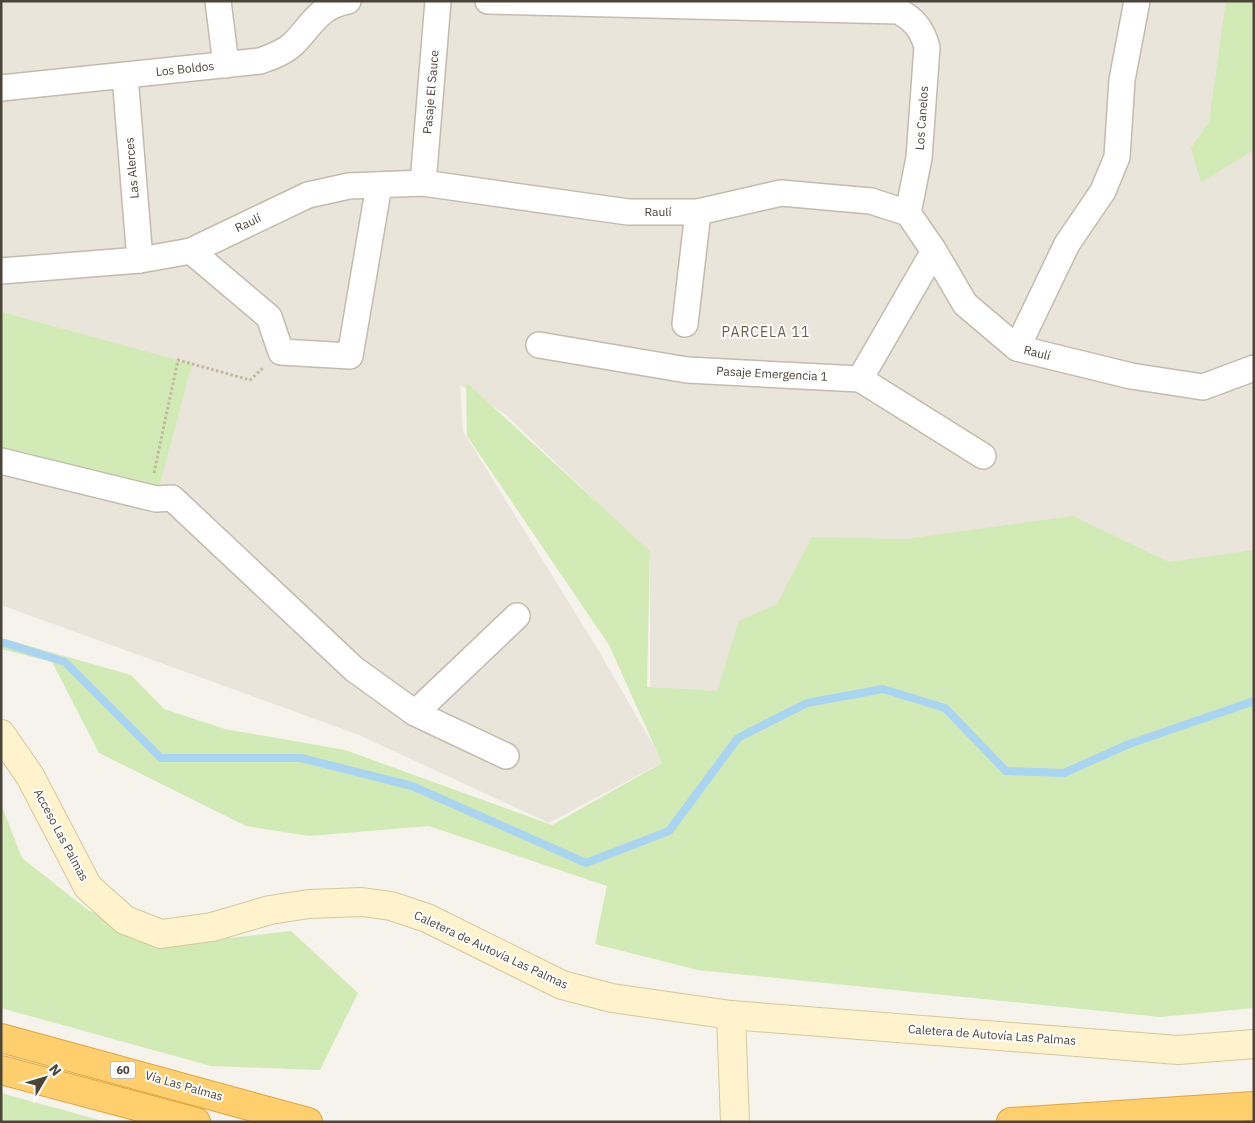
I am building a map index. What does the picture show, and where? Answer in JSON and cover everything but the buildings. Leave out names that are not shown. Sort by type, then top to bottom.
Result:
[{"type":"highway","name":"Vía Las Palmas","points":[[1,1038],[308,1122]]},
{"type":"highway","points":[[1,1070],[196,1122]]},
{"type":"highway","points":[[1011,1122],[1254,1106]]},
{"type":"street","points":[[218,1],[226,64]]},
{"type":"street","name":"Los Boldos","points":[[1,88],[260,61],[275,56],[291,46],[319,13],[338,3],[348,1]]},
{"type":"street","name":"Pasaje El Sauce","points":[[423,183],[438,1]]},
{"type":"street","name":"Los Canelos","points":[[488,1],[898,11],[917,24],[927,47],[919,158],[908,214]]},
{"type":"street","points":[[1017,348],[1067,244],[1103,191],[1117,157],[1122,80],[1137,1]]},
{"type":"street","name":"Las Alerces","points":[[125,76],[140,260]]},
{"type":"street","name":"Raulí","points":[[1,271],[140,260],[191,251],[308,195],[349,186],[423,183],[628,212],[698,212],[781,193],[871,201],[908,214],[934,250],[965,304],[1017,348],[1130,376],[1202,387],[1254,368]]},
{"type":"street","points":[[191,251],[269,316],[281,352],[350,356],[379,185]]},
{"type":"street","points":[[685,324],[698,212]]},
{"type":"street","points":[[934,250],[860,379],[983,456]]},
{"type":"street","name":"Pasaje Emergencia 1","points":[[539,345],[687,370],[860,379]]},
{"type":"street","points":[[1,461],[156,499],[172,498],[354,669],[415,713],[506,756]]},
{"type":"street","points":[[415,713],[516,616]]},
{"type":"street","name":"Acceso Las Palmas","points":[[1,734],[30,776],[88,887],[125,920],[160,934],[212,926],[270,910],[309,904]]},
{"type":"street","name":"Caletera de Autovía Las Palmas","points":[[309,904],[362,902],[391,906],[427,918],[562,985],[612,998],[731,1015],[1178,1050],[1254,1044]]},
{"type":"street","points":[[731,1015],[734,1122]]},
{"type":"path","points":[[156,499],[154,476],[178,360],[250,380],[281,352]]},
{"type":"shaded area","points":[[1,1],[1229,1],[1254,147],[1254,553],[777,606],[721,699],[650,688],[650,553],[505,414],[460,385],[463,431],[600,653],[663,762],[549,823],[359,735],[1,605]]},
{"type":"green space","points":[[1226,1],[1254,1],[1254,150],[1201,182],[1191,148],[1209,122]]},
{"type":"green space","points":[[1,312],[192,364],[157,495],[1,453]]},
{"type":"green space","points":[[466,382],[650,551],[647,687],[717,691],[739,621],[777,604],[812,537],[905,539],[1073,516],[1169,562],[1254,550],[1254,1008],[1160,1017],[698,970],[595,944],[607,886],[429,826],[309,836],[246,826],[99,753],[52,662],[1,649],[1,638],[131,675],[164,709],[225,729],[345,750],[552,825],[662,763],[609,645],[467,436]]},
{"type":"green space","points":[[1,804],[22,858],[88,910],[167,945],[291,931],[358,993],[320,1070],[211,1066],[1,1008]]},
{"type":"green space","points":[[1,1093],[107,1122],[1,1122]]},
{"type":"waterway","points":[[1,644],[5,643],[65,662],[161,758],[301,758],[412,786],[586,863],[669,831],[738,738],[807,703],[883,689],[945,708],[1006,771],[1064,773],[1129,744],[1254,701]]},
{"type":"district","name":"PARCELA 11","points":[[766,332]]}]
